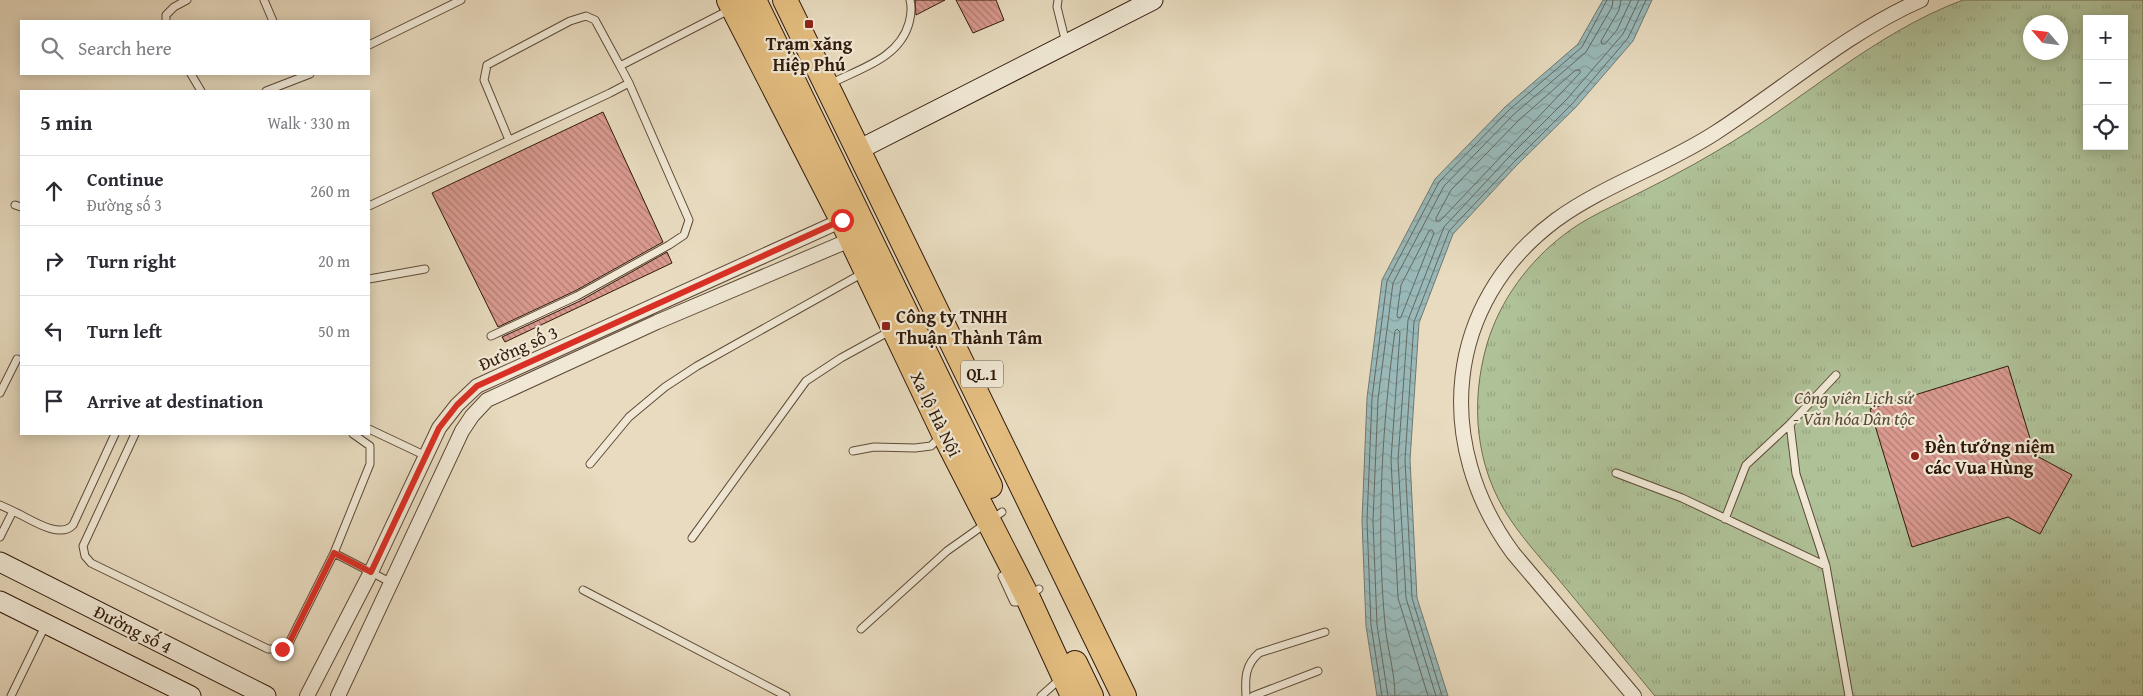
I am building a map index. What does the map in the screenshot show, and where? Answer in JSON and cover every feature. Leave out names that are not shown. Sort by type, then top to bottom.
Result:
[{"type":"highway","name":"QL.1","points":[[785,0],[814,60],[863,147],[1140,696]]},
{"type":"highway","name":"Xa lộ Hà Nội","points":[[738,3],[855,226],[954,433],[1033,592],[1070,679],[1090,696]]},
{"type":"highway","name":"QL.1","points":[[814,60],[831,70],[838,80],[863,147],[1124,696]]},
{"type":"street","points":[[863,147],[1153,0]]},
{"type":"street","points":[[1634,696],[1512,553],[1481,502],[1468,465],[1460,418],[1462,371],[1474,328],[1483,308],[1506,270],[1526,247],[1555,221],[1594,197],[1706,139],[1871,27],[1921,0]]},
{"type":"street","name":"Đường số 3","points":[[307,696],[371,572],[439,428],[457,405],[477,386],[855,226]]},
{"type":"street","name":"Đường số 3","points":[[338,696],[462,432],[472,416],[487,400],[656,322],[855,226]]},
{"type":"street","points":[[457,405],[472,416]]},
{"type":"street","name":"Đường số 4","points":[[0,562],[266,696]]},
{"type":"street","name":"Đường số 4","points":[[0,602],[191,696]]},
{"type":"lane","points":[[166,20],[166,15],[174,7],[187,0]]},
{"type":"lane","points":[[264,0],[273,20]]},
{"type":"lane","points":[[370,45],[461,0]]},
{"type":"lane","points":[[838,80],[883,58],[904,38],[910,21],[912,6],[910,0]]},
{"type":"lane","points":[[1058,0],[1057,7],[1066,43]]},
{"type":"lane","points":[[620,66],[738,3]]},
{"type":"lane","points":[[491,336],[577,296],[669,246],[684,235],[689,220],[629,83],[595,20],[586,16],[570,21],[487,65],[484,80],[509,140]]},
{"type":"lane","points":[[192,75],[200,90]]},
{"type":"lane","points":[[268,90],[296,77]]},
{"type":"lane","points":[[370,206],[629,83]]},
{"type":"lane","points":[[590,464],[629,417],[664,387],[697,366],[874,266]]},
{"type":"lane","points":[[370,279],[425,269]]},
{"type":"lane","points":[[692,538],[806,381],[841,358],[902,324]]},
{"type":"lane","points":[[0,393],[17,359]]},
{"type":"lane","points":[[1725,519],[1746,466],[1790,424],[1836,374]]},
{"type":"lane","points":[[1790,424],[1796,474],[1826,566],[1850,696]]},
{"type":"lane","points":[[370,429],[426,456]]},
{"type":"lane","points":[[853,451],[874,447],[916,448],[931,446],[954,433]]},
{"type":"lane","points":[[0,505],[42,526],[62,531],[68,530],[73,525],[115,435]]},
{"type":"lane","points":[[135,435],[83,546],[85,556],[91,563],[268,649],[277,650],[288,645],[334,553],[370,464],[370,446],[354,435]]},
{"type":"lane","points":[[1616,473],[1682,498],[1826,566]]},
{"type":"lane","points":[[0,537],[13,511]]},
{"type":"lane","points":[[860,629],[946,551],[996,516]]},
{"type":"lane","points":[[334,553],[390,582]]},
{"type":"lane","points":[[1002,576],[1014,602],[1033,592]]},
{"type":"lane","points":[[583,590],[786,696]]},
{"type":"lane","points":[[11,696],[46,624]]},
{"type":"lane","points":[[1246,696],[1247,668],[1252,659],[1259,653],[1325,632]]},
{"type":"lane","points":[[1253,696],[1318,671]]},
{"type":"lane","points":[[1041,696],[1070,679]]},
{"type":"green space","name":"Công viên Lịch sử - Văn hóa Dân tộc","points":[[1963,0],[2143,0],[2143,696],[1655,696],[1529,545],[1498,499],[1489,478],[1479,434],[1478,389],[1482,366],[1487,344],[1500,312],[1517,283],[1539,256],[1572,229],[1593,216],[1671,177],[1748,132],[1837,70],[1898,31],[1930,14]]},
{"type":"water","points":[[1603,0],[1652,0],[1633,41],[1576,107],[1516,166],[1453,234],[1419,323],[1410,460],[1417,598],[1448,696],[1377,696],[1366,626],[1362,521],[1367,398],[1382,280],[1435,179],[1505,107],[1578,44]]},
{"type":"building","points":[[915,0],[945,0],[916,15]]},
{"type":"building","points":[[956,0],[996,0],[1004,20],[973,33]]},
{"type":"building","points":[[603,112],[663,242],[575,291],[498,327],[432,193]]},
{"type":"building","points":[[667,252],[672,263],[505,342],[502,337],[580,301]]},
{"type":"building","name":"Đền tưởng niệm các Vua Hùng","points":[[2008,366],[2035,455],[2072,475],[2040,534],[2008,517],[1912,547],[1870,409]]},
{"type":"place","name":"Trạm xăng Hiệp Phú","points":[[809,24]]},
{"type":"place","name":"Công ty TNHH Thuận Thành Tâm","points":[[886,326]]},
{"type":"place","name":"Đền tưởng niệm các Vua Hùng","points":[[1915,456]]},
{"type":"route","points":[[282,649],[288,645],[334,553],[371,572],[439,428],[457,405],[477,386],[842,220]]}]
